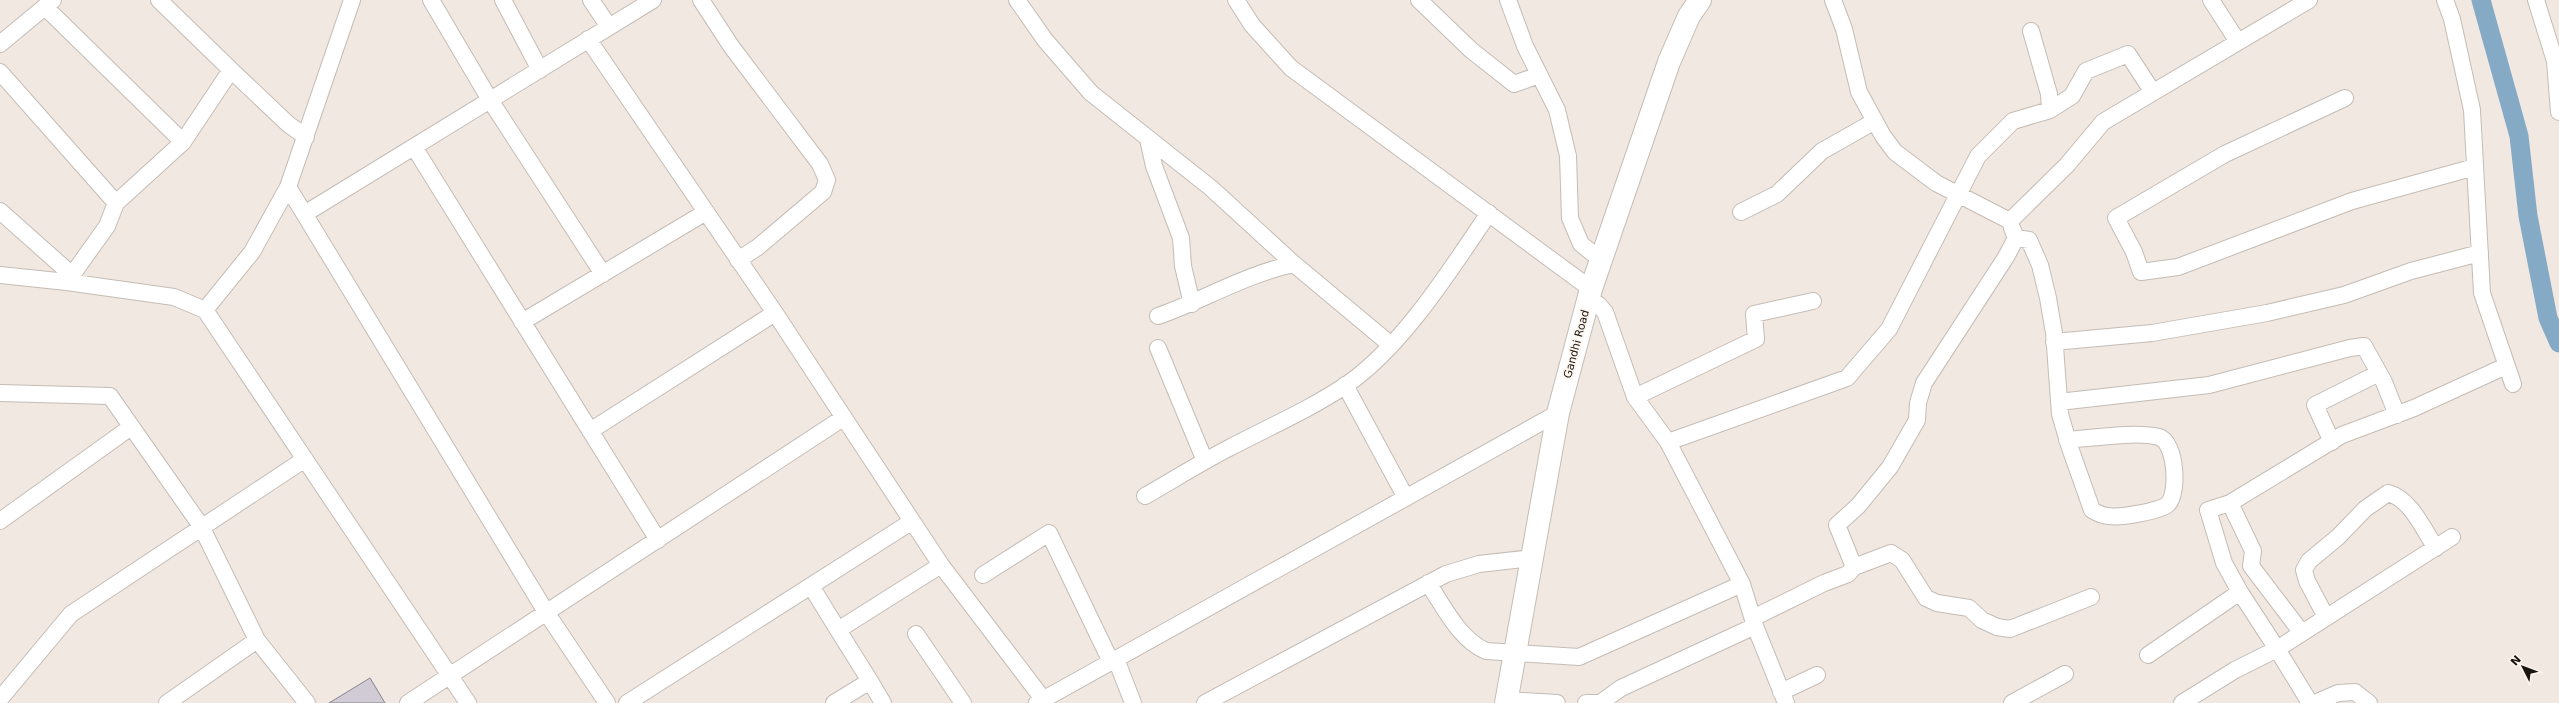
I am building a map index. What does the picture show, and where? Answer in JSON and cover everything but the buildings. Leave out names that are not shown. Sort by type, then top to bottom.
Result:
[{"type":"main road","name":"Gandhi Road","points":[[1506,702],[1558,413],[1589,294],[1669,62],[1689,16],[1700,0]]},
{"type":"street","points":[[159,0],[288,124],[306,137]]},
{"type":"street","points":[[205,310],[252,252],[288,187],[352,0]]},
{"type":"street","points":[[431,0],[490,100],[603,274]]},
{"type":"street","points":[[503,0],[540,70]]},
{"type":"street","points":[[591,0],[609,27]]},
{"type":"street","points":[[306,213],[653,0]]},
{"type":"street","points":[[701,0],[731,46],[820,164],[827,180],[823,192],[758,247],[738,260]]},
{"type":"street","points":[[1017,0],[1045,40],[1091,93],[1211,188],[1294,264],[1391,345]]},
{"type":"street","points":[[1236,0],[1252,25],[1292,68],[1489,213],[1589,294],[1599,305],[1605,312],[1635,397],[1668,442],[1742,584],[1754,622],[1784,698],[1817,674]]},
{"type":"street","points":[[1419,0],[1471,50],[1514,84],[1539,75]]},
{"type":"street","points":[[1508,0],[1525,46],[1557,110],[1568,156],[1570,218],[1581,244],[1600,259]]},
{"type":"street","points":[[1833,0],[1844,29],[1859,92],[1875,121],[1895,152],[1936,183],[2010,221],[2016,238],[2006,257],[1924,383],[1918,403],[1916,420],[1890,467],[1858,506],[1837,525],[1854,567]]},
{"type":"street","points":[[2211,0],[2238,42]]},
{"type":"street","points":[[2010,221],[2067,165],[2103,122],[2152,91],[2309,0]]},
{"type":"street","points":[[2445,0],[2452,19],[2472,110],[2482,293],[2512,384]]},
{"type":"street","points":[[2536,0],[2557,65],[2559,112]]},
{"type":"street","points":[[0,44],[49,4],[183,142]]},
{"type":"street","points":[[2031,31],[2049,94],[2050,110]]},
{"type":"street","points":[[588,39],[775,313],[941,565],[1040,701],[1558,413]]},
{"type":"street","points":[[1668,442],[1847,378],[1889,329],[1960,195],[1978,156],[2001,130],[2013,121],[2050,110],[2072,96],[2077,90],[2081,77],[2086,71],[2128,54],[2152,91]]},
{"type":"street","points":[[70,278],[107,226],[116,203],[183,142],[231,70]]},
{"type":"street","points":[[0,72],[116,203]]},
{"type":"street","points":[[2345,98],[2225,154],[2116,218],[2134,252],[2141,272],[2178,266],[2352,201],[2475,167]]},
{"type":"street","points":[[1741,212],[1777,194],[1822,151],[1875,121]]},
{"type":"street","points":[[1148,139],[1154,166],[1181,238],[1183,266],[1192,304]]},
{"type":"street","points":[[414,147],[658,540]]},
{"type":"street","points":[[288,187],[306,213],[546,612],[607,703]]},
{"type":"street","points":[[0,211],[70,278]]},
{"type":"street","points":[[522,322],[706,212]]},
{"type":"street","points":[[1145,496],[1205,461],[1282,423],[1345,385],[1391,345],[1440,286],[1489,213]]},
{"type":"street","points":[[2016,238],[2029,240],[2040,265],[2054,342],[2059,402],[2067,440],[2092,510],[2098,514],[2110,517],[2135,514],[2167,506],[2173,498],[2175,485],[2171,456],[2166,443],[2160,437],[2138,436],[2067,440]]},
{"type":"street","points":[[2054,342],[2152,333],[2267,313],[2344,295],[2411,271],[2480,253]]},
{"type":"street","points":[[1158,316],[1192,304],[1267,270],[1294,264]]},
{"type":"street","points":[[0,276],[70,278],[174,297],[205,310],[468,703]]},
{"type":"street","points":[[1635,397],[1756,339],[1754,314],[1813,301]]},
{"type":"street","points":[[590,431],[775,313]]},
{"type":"street","points":[[2059,402],[2209,385],[2350,348],[2364,346],[2380,373],[2397,415]]},
{"type":"street","points":[[1158,348],[1205,461]]},
{"type":"street","points":[[2310,703],[2240,592],[2224,563],[2208,510],[2230,503],[2342,435],[2397,415],[2506,366]]},
{"type":"street","points":[[2332,442],[2315,405],[2380,373]]},
{"type":"street","points":[[1345,385],[1406,498]]},
{"type":"street","points":[[0,393],[110,396],[201,526],[257,640],[307,703]]},
{"type":"street","points":[[408,703],[843,418]]},
{"type":"street","points":[[0,521],[132,427]]},
{"type":"street","points":[[0,699],[71,614],[201,526],[305,459]]},
{"type":"street","points":[[2326,617],[2307,581],[2304,570],[2309,561],[2338,537],[2365,509],[2388,493],[2395,495],[2406,503],[2436,548]]},
{"type":"street","points":[[2230,503],[2252,551],[2251,566],[2302,633]]},
{"type":"street","points":[[627,703],[912,522]]},
{"type":"street","points":[[983,575],[1049,533],[1114,660],[1133,703]]},
{"type":"street","points":[[2182,703],[2235,670],[2277,649],[2452,537]]},
{"type":"street","points":[[1586,703],[1603,702],[1621,688],[1754,622],[1824,583],[1848,574],[1854,567],[1891,553],[1902,560],[1926,598],[1937,603],[1970,608],[1982,620],[1997,627],[2010,629],[2091,597]]},
{"type":"street","points":[[1205,703],[1446,574],[1479,564],[1532,558]]},
{"type":"street","points":[[838,630],[941,565]]},
{"type":"street","points":[[1428,583],[1454,623],[1472,645],[1486,651],[1579,657],[1742,584]]},
{"type":"street","points":[[811,586],[883,703]]},
{"type":"street","points":[[2148,655],[2240,592]]},
{"type":"street","points":[[916,634],[963,703]]},
{"type":"street","points":[[167,703],[257,640]]},
{"type":"street","points":[[2012,703],[2066,674]]},
{"type":"street","points":[[834,703],[870,681]]},
{"type":"street","points":[[2315,703],[2338,693],[2355,692],[2369,703]]},
{"type":"street","points":[[1506,702],[1557,703]]},
{"type":"waterway","points":[[2481,0],[2519,136],[2528,216],[2548,318],[2559,343]]}]
